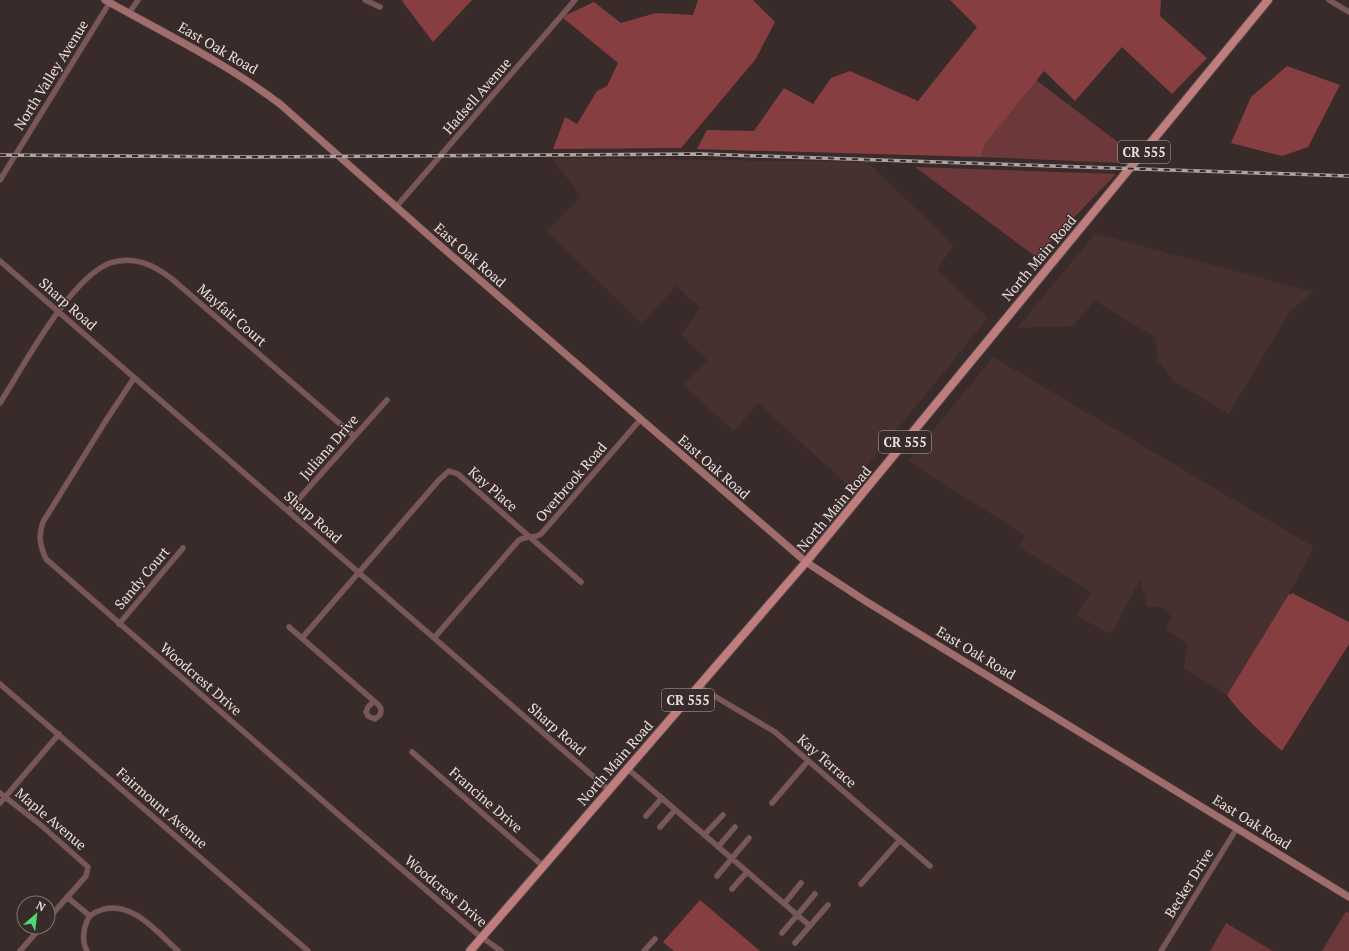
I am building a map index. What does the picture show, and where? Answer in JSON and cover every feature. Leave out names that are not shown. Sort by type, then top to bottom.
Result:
[{"type":"main road","name":"North Main Road","points":[[470,951],[806,562],[1268,0]]},
{"type":"street","points":[[129,13],[138,0]]},
{"type":"street","points":[[365,0],[380,7]]},
{"type":"street","name":"Hadsell Avenue","points":[[396,207],[575,0]]},
{"type":"street","points":[[1329,0],[1349,12]]},
{"type":"street","name":"East Oak Road","points":[[108,1],[255,85],[280,104],[640,420],[806,562],[867,602],[1349,897]]},
{"type":"street","name":"North Valley Avenue","points":[[0,180],[108,1]]},
{"type":"street","name":"Mayfair Court","points":[[0,404],[38,340],[58,312],[82,284],[94,272],[111,263],[132,260],[143,262],[159,269],[354,436]]},
{"type":"street","name":"Sharp Road","points":[[0,261],[610,790]]},
{"type":"street","name":"Woodcrest Drive","points":[[134,378],[43,522],[39,534],[42,551],[52,566],[370,842],[482,937],[501,951]]},
{"type":"street","name":"Juliana Drive","points":[[288,512],[387,400]]},
{"type":"street","name":"Overbrook Road","points":[[434,638],[518,541],[522,538],[537,537],[541,534],[640,420]]},
{"type":"street","name":"Kay Place","points":[[302,638],[445,473],[453,472],[581,582]]},
{"type":"street","name":"Sandy Court","points":[[119,624],[183,548]]},
{"type":"street","points":[[289,627],[374,700]]},
{"type":"street","name":"Fairmount Avenue","points":[[0,684],[308,951]]},
{"type":"street","name":"Kay Terrace","points":[[699,687],[775,732],[930,866]]},
{"type":"street","points":[[0,803],[59,734]]},
{"type":"street","name":"Francine Drive","points":[[412,752],[543,866]]},
{"type":"street","points":[[772,803],[808,760]]},
{"type":"street","points":[[628,769],[810,926]]},
{"type":"street","name":"Maple Avenue","points":[[0,793],[42,826],[86,864],[87,874],[67,897]]},
{"type":"street","points":[[646,816],[661,799]]},
{"type":"street","points":[[660,827],[675,810]]},
{"type":"street","points":[[704,835],[723,815]]},
{"type":"street","points":[[718,847],[735,827]]},
{"type":"street","name":"Becker Drive","points":[[1161,951],[1237,828]]},
{"type":"street","points":[[718,876],[749,838]]},
{"type":"street","points":[[861,884],[900,840]]},
{"type":"street","points":[[732,888],[747,872]]},
{"type":"street","points":[[784,904],[802,883]]},
{"type":"street","points":[[782,933],[815,894]]},
{"type":"street","points":[[56,910],[67,897],[90,916]]},
{"type":"street","points":[[796,943],[828,905]]},
{"type":"street","points":[[87,951],[84,936],[85,926],[90,916],[110,907],[128,910],[141,918],[178,951]]},
{"type":"street","points":[[20,951],[34,935]]},
{"type":"street","points":[[644,951],[654,939]]},
{"type":"shaded area","points":[[472,0],[433,42],[402,1]]},
{"type":"shaded area","points":[[698,0],[753,0],[775,22],[755,60],[681,148],[553,149],[565,117],[577,124],[597,91],[607,86],[618,63],[562,17],[594,2],[621,23],[656,13],[693,15]]},
{"type":"shaded area","points":[[950,0],[1161,0],[1160,16],[1207,58],[1172,94],[1122,47],[1075,101],[1044,71],[986,143],[981,157],[697,149],[707,130],[754,131],[784,88],[813,104],[831,78],[850,71],[918,101],[977,27]]},
{"type":"shaded area","points":[[1287,66],[1340,85],[1308,147],[1282,156],[1231,143],[1251,97]]},
{"type":"shaded area","points":[[1036,80],[1131,152],[1123,163],[981,157],[986,143]]},
{"type":"shaded area","points":[[552,158],[867,162],[954,245],[937,270],[988,318],[850,487],[758,403],[734,431],[683,385],[707,360],[681,335],[700,308],[676,286],[642,324],[547,231],[581,197]]},
{"type":"shaded area","points":[[915,167],[1116,174],[1036,257]]},
{"type":"shaded area","points":[[1095,234],[1313,292],[1290,311],[1229,414],[1174,381],[1157,360],[1156,338],[1095,301],[1073,326],[1017,328]]},
{"type":"shaded area","points":[[993,357],[1314,547],[1289,594],[1227,695],[1184,668],[1187,643],[1165,630],[1172,617],[1163,608],[1147,606],[1140,580],[1111,634],[1076,616],[1091,592],[1018,546],[1026,536],[908,461]]},
{"type":"shaded area","points":[[1292,593],[1349,622],[1349,644],[1282,751],[1245,717],[1227,695],[1289,594],[1291,595]]},
{"type":"shaded area","points":[[700,900],[760,951],[674,951],[663,942]]},
{"type":"shaded area","points":[[1346,911],[1349,913],[1349,951],[1322,951]]},
{"type":"shaded area","points":[[1226,923],[1273,951],[1210,951]]},
{"type":"railway","points":[[0,155],[246,157],[700,154],[1349,176]]}]
